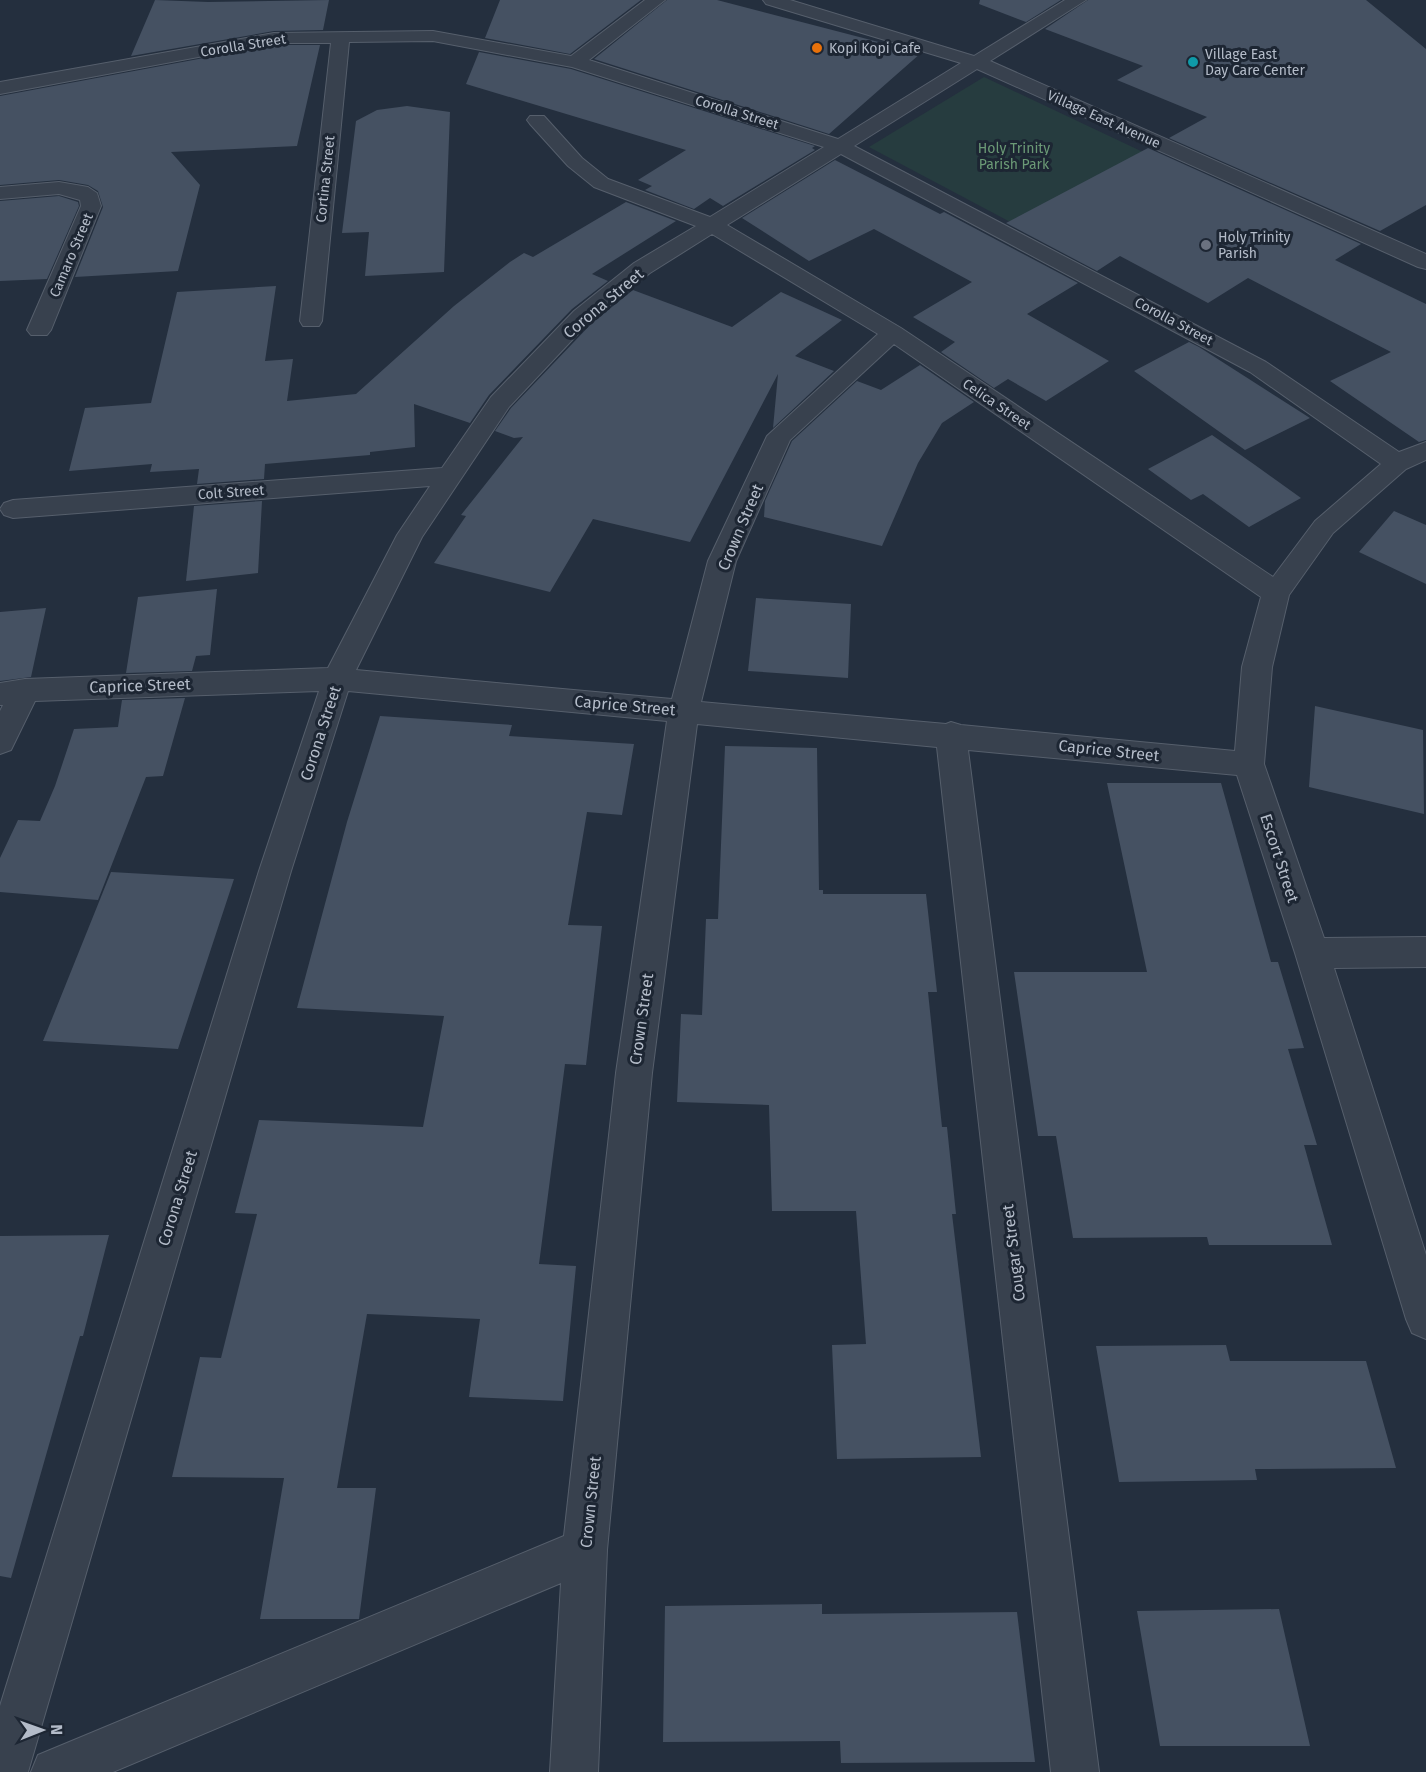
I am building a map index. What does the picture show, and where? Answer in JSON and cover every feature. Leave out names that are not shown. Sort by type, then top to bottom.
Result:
[{"type":"street","points":[[575,62],[656,0]]},
{"type":"street","name":"Village East Avenue","points":[[772,0],[976,62],[1425,260]]},
{"type":"street","points":[[821,15],[838,0]]},
{"type":"street","name":"Corona Street","points":[[4,1772],[275,871],[338,679],[410,535],[500,402],[582,316],[642,268],[842,147],[1077,0]]},
{"type":"street","name":"Cortina Street","points":[[311,321],[341,36]]},
{"type":"street","name":"Corolla Street","points":[[0,88],[274,38],[433,36],[575,62],[766,120],[842,147],[1054,256],[1258,367],[1412,457]]},
{"type":"street","name":"Celica Street","points":[[537,120],[575,162],[600,183],[713,225],[893,333],[1276,593]]},
{"type":"street","name":"Camaro Street","points":[[0,193],[59,189],[81,190],[90,197],[92,206],[39,330]]},
{"type":"street","name":"Crown Street","points":[[574,1772],[585,1550],[634,1073],[684,710],[722,561],[779,436],[893,333]]},
{"type":"street","name":"Escort Street","points":[[1412,457],[1324,526],[1276,593],[1257,667],[1249,764],[1312,953],[1426,1319]]},
{"type":"street","name":"Colt Street","points":[[13,509],[449,476]]},
{"type":"street","name":"Caprice Street","points":[[13,692],[338,679],[1249,764]]},
{"type":"street","points":[[0,742],[13,692]]},
{"type":"street","name":"Cougar Street","points":[[951,735],[1075,1772]]},
{"type":"street","points":[[1312,953],[1426,952]]},
{"type":"street","points":[[55,1772],[585,1550]]},
{"type":"green space","name":"Holy Trinity Parish Park","points":[[984,77],[1143,152],[1016,225],[869,147]]},
{"type":"building","points":[[155,0],[208,2],[329,0],[323,30],[274,31],[131,56]]},
{"type":"building","points":[[500,0],[641,0],[570,54],[485,38]]},
{"type":"building","points":[[667,0],[717,0],[921,53],[829,134],[594,59]]},
{"type":"building","points":[[980,0],[1061,0],[1026,22],[979,4]]},
{"type":"building","points":[[1088,0],[1366,0],[1426,49],[1426,205],[1380,231],[1169,138],[1207,117],[1117,80],[1143,66],[1045,29]]},
{"type":"building","points":[[274,45],[320,45],[297,146],[171,152],[200,185],[178,271],[75,277],[103,207],[98,191],[88,185],[59,180],[0,185],[0,96]]},
{"type":"building","points":[[479,52],[571,69],[815,146],[812,148],[815,150],[723,206],[710,198],[694,209],[645,190],[652,186],[638,180],[686,150],[466,84]]},
{"type":"building","points":[[407,106],[450,112],[444,272],[365,276],[369,232],[342,233],[356,121],[377,110]]},
{"type":"building","points":[[1148,148],[1361,244],[1335,260],[1426,304],[1426,440],[1419,442],[1330,381],[1391,352],[1248,278],[1208,303],[1120,256],[1097,271],[1006,223]]},
{"type":"building","points":[[835,160],[940,214],[944,212],[1078,283],[1027,314],[1109,361],[1046,401],[1008,379],[994,388],[941,352],[955,342],[913,317],[972,282],[874,229],[809,261],[742,218]]},
{"type":"building","points":[[59,196],[78,202],[79,206],[47,279],[0,281],[0,201]]},
{"type":"building","points":[[626,202],[676,221],[592,274],[608,281],[572,309],[489,395],[470,423],[414,404],[415,447],[370,452],[370,455],[265,464],[264,479],[197,484],[199,469],[150,472],[152,464],[69,471],[85,408],[151,403],[177,292],[276,286],[265,361],[293,359],[287,401],[356,394],[454,306],[510,262],[524,253],[533,257]]},
{"type":"building","points":[[633,290],[732,327],[781,292],[842,320],[795,356],[834,371],[773,428],[778,374],[690,542],[593,519],[550,592],[434,563],[466,516],[461,515],[523,437],[514,438],[495,431],[511,408],[592,323]]},
{"type":"building","points":[[1189,342],[1310,418],[1245,450],[1134,371]]},
{"type":"building","points":[[920,365],[974,402],[942,423],[918,463],[882,546],[764,517],[765,501],[792,441],[857,381],[881,390]]},
{"type":"building","points":[[1212,435],[1301,498],[1249,527],[1203,494],[1191,500],[1148,469]]},
{"type":"building","points":[[262,501],[258,573],[186,581],[194,506]]},
{"type":"building","points":[[1394,511],[1426,525],[1426,584],[1359,552]]},
{"type":"building","points":[[217,589],[210,655],[196,656],[192,671],[126,673],[138,597]]},
{"type":"building","points":[[756,598],[851,604],[848,678],[748,671]]},
{"type":"building","points":[[46,608],[31,677],[0,681],[0,612]]},
{"type":"building","points":[[185,698],[163,776],[146,777],[98,900],[0,892],[0,858],[18,820],[40,821],[55,786],[74,729],[118,727],[122,700]]},
{"type":"building","points":[[1315,706],[1423,730],[1424,814],[1309,787]]},
{"type":"building","points":[[380,716],[512,725],[509,736],[634,744],[622,815],[587,812],[568,925],[602,926],[586,1065],[565,1064],[539,1264],[576,1266],[563,1401],[469,1397],[480,1319],[367,1314],[337,1488],[376,1488],[359,1619],[260,1619],[284,1478],[172,1477],[200,1357],[221,1358],[257,1214],[235,1213],[259,1120],[423,1127],[444,1016],[297,1008],[347,822]]},
{"type":"building","points":[[725,746],[817,748],[819,890],[823,890],[823,894],[926,894],[937,992],[928,992],[942,1127],[947,1127],[956,1214],[952,1214],[981,1457],[837,1459],[832,1345],[866,1344],[856,1211],[772,1211],[769,1105],[677,1102],[681,1014],[702,1015],[706,919],[718,919]]},
{"type":"building","points":[[1107,783],[1221,783],[1271,962],[1278,962],[1304,1048],[1288,1049],[1317,1145],[1304,1145],[1332,1245],[1209,1245],[1207,1237],[1073,1238],[1056,1136],[1038,1136],[1014,972],[1147,972]]},
{"type":"building","points":[[111,872],[234,879],[178,1049],[43,1041]]},
{"type":"building","points":[[109,1235],[83,1336],[80,1336],[11,1578],[0,1576],[0,1236]]},
{"type":"building","points":[[1226,1345],[1230,1361],[1366,1361],[1396,1468],[1255,1469],[1257,1480],[1119,1482],[1096,1346]]},
{"type":"building","points":[[822,1604],[822,1614],[1017,1612],[1035,1762],[841,1763],[840,1741],[663,1742],[665,1606]]},
{"type":"building","points":[[1279,1609],[1310,1746],[1160,1746],[1137,1611]]},
{"type":"place","name":"Kopi Kopi Cafe","points":[[817,48]]},
{"type":"place","name":"Village East Day Care Center","points":[[1193,62]]},
{"type":"place","name":"Holy Trinity Parish","points":[[1206,245]]}]
